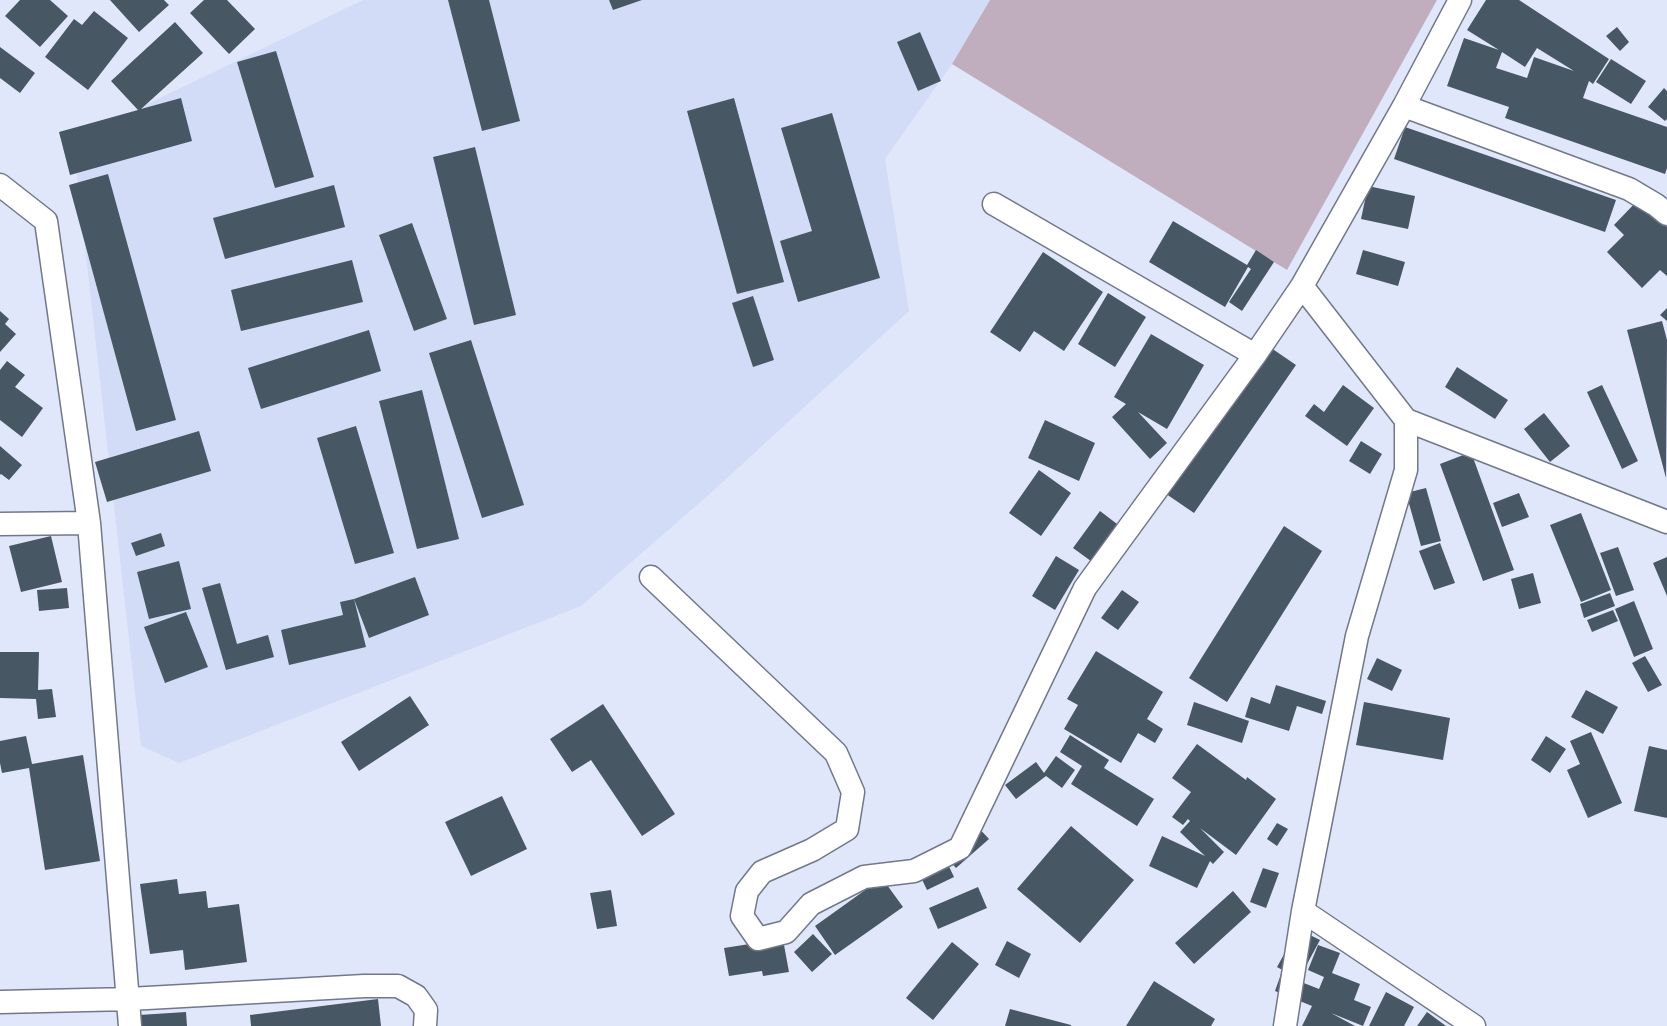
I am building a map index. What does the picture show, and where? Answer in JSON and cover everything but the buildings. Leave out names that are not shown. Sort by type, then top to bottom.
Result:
[{"type":"street","points":[[650,578],[836,753],[853,792],[847,829],[812,850],[762,872],[747,891],[742,916],[758,939],[786,932],[811,904],[864,876],[914,871],[960,848],[1084,588],[1255,354],[1302,286],[1404,106],[1460,0]]},
{"type":"street","points":[[1404,106],[1629,189],[1667,214]]},
{"type":"street","points":[[0,184],[46,222],[89,523],[130,1026]]},
{"type":"street","points":[[994,204],[1255,354]]},
{"type":"street","points":[[1302,286],[1406,420],[1667,522]]},
{"type":"street","points":[[1285,1026],[1303,911],[1357,636],[1406,470],[1406,420]]},
{"type":"street","points":[[0,524],[89,523]]},
{"type":"street","points":[[1303,911],[1474,1026]]},
{"type":"street","points":[[0,1002],[129,999],[364,986],[398,986],[416,996],[426,1010],[425,1026]]},
{"type":"shaded area","points":[[363,0],[990,0],[952,64],[885,159],[909,311],[713,491],[581,606],[179,763],[141,746],[73,140]]},
{"type":"shaded area","points":[[990,0],[1437,0],[1287,270],[952,64]]}]
